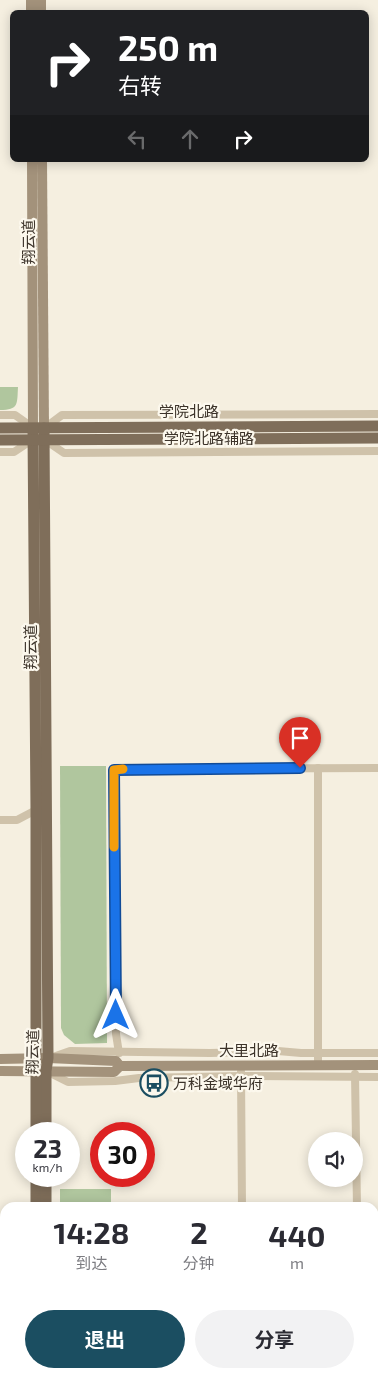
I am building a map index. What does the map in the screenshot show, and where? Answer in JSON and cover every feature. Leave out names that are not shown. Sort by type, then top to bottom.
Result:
[{"type":"main road","name":"翔云道","points":[[32,162],[48,1058],[41,1071],[37,1122]]},
{"type":"main road","name":"翔云道","points":[[42,162],[38,434],[36,1058],[41,1071],[45,1122]]},
{"type":"main road","name":"学院北路","points":[[0,440],[130,421],[378,426]]},
{"type":"main road","name":"学院北路","points":[[0,428],[38,434],[378,438]]},
{"type":"main road","name":"大里北路","points":[[0,1059],[48,1058],[116,1061],[120,1066]]},
{"type":"main road","name":"大里北路","points":[[0,1071],[114,1072],[120,1066],[241,1071],[318,1065],[378,1065]]},
{"type":"main road","points":[[36,1187],[36,1202]]},
{"type":"main road","points":[[46,1187],[46,1202]]},
{"type":"street","name":"学院北路辅路","points":[[130,421],[378,414]]},
{"type":"street","name":"学院北路辅路","points":[[0,415],[15,415],[64,453],[378,452]]},
{"type":"street","points":[[0,452],[14,452],[38,434]]},
{"type":"street","points":[[318,768],[318,1065]]},
{"type":"street","points":[[119,1053],[116,1034],[114,770],[378,768]]},
{"type":"street","points":[[0,820],[17,820],[36,810]]},
{"type":"street","points":[[48,1058],[70,1051],[210,1054],[278,1051],[378,1053]]},
{"type":"street","points":[[356,1065],[357,1202]]},
{"type":"street","points":[[41,1071],[68,1082],[115,1081],[241,1071],[378,1077]]},
{"type":"street","points":[[241,1071],[242,1202]]},
{"type":"green space","points":[[0,387],[18,387],[17,402],[11,409],[0,410]]},
{"type":"green space","points":[[60,766],[106,766],[107,1043],[75,1044],[64,1035],[61,1028]]},
{"type":"green space","points":[[60,1189],[111,1189],[111,1202],[60,1202]]},
{"type":"slow traffic","points":[[114,847],[114,770],[123,769]]},
{"type":"place","name":"万科金域华府","points":[[154,1083]]},
{"type":"route","points":[[116,1015],[114,770],[300,768]]}]
